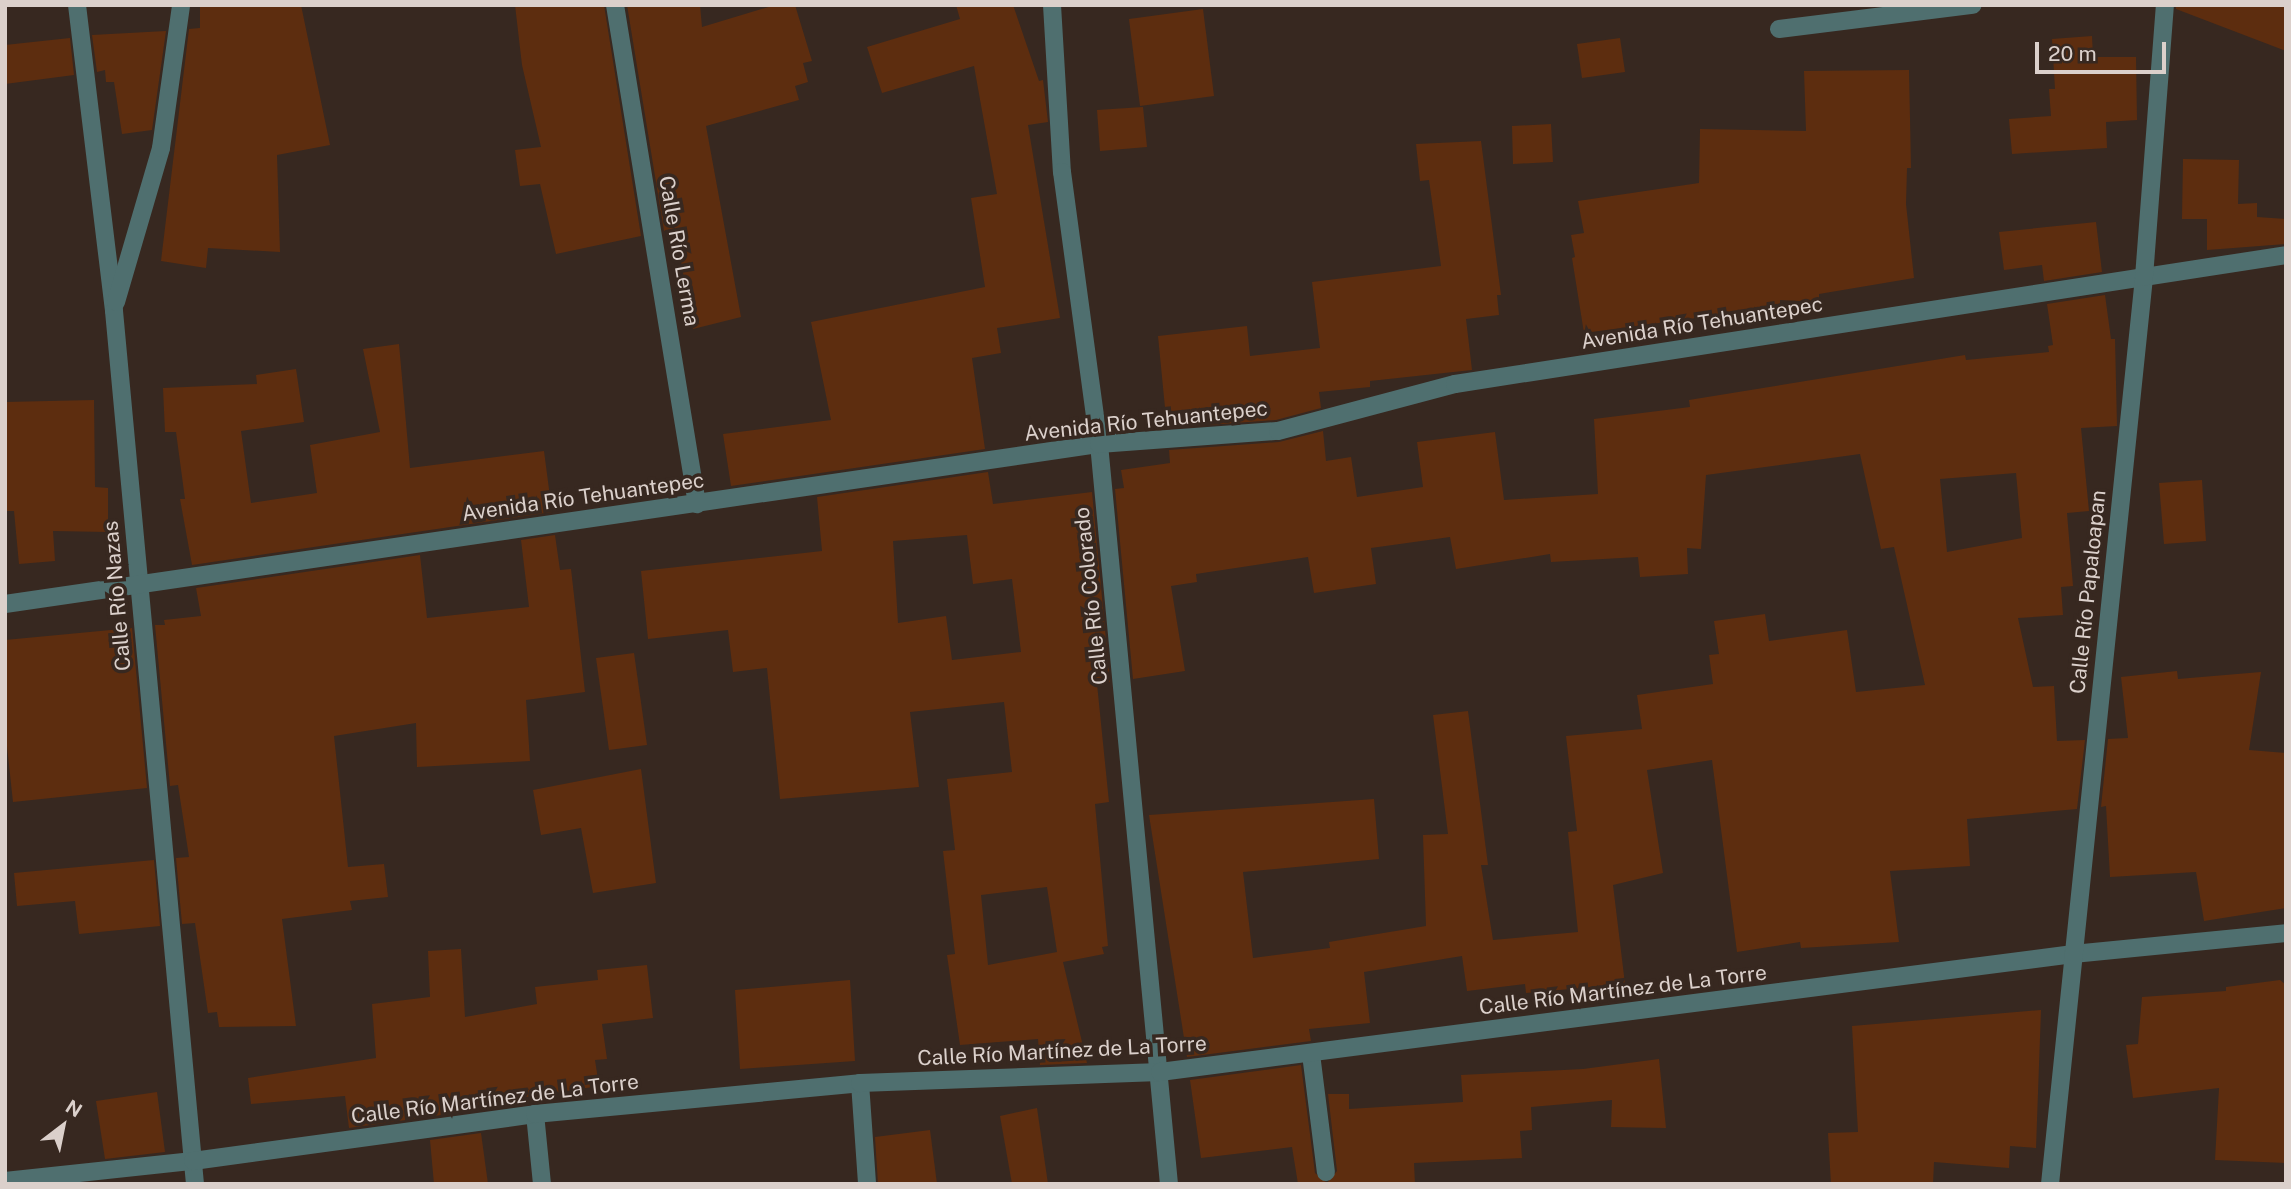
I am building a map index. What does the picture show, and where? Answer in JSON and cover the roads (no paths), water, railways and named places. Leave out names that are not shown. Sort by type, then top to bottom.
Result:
[{"type":"street","name":"Calle Río Nazas","points":[[77,5],[114,311],[195,1184]]},
{"type":"street","points":[[114,311],[161,148],[181,5]]},
{"type":"street","name":"Calle Río Lerma","points":[[615,5],[697,504]]},
{"type":"street","name":"Calle Río Colorado","points":[[1052,5],[1062,172],[1099,444],[1169,1184]]},
{"type":"street","points":[[1779,29],[1973,5]]},
{"type":"street","name":"Calle Río Papaloapan","points":[[2050,1184],[2144,277],[2165,5]]},
{"type":"street","name":"Avenida Río Tehuantepec","points":[[5,604],[139,581],[697,504],[1099,444],[1278,431],[1455,384],[2286,255]]},
{"type":"street","name":"Calle Río Martínez de La Torre","points":[[5,1181],[193,1161],[535,1114],[860,1083],[1160,1073],[2073,954],[2286,933]]},
{"type":"street","points":[[1311,1054],[1326,1171]]},
{"type":"street","points":[[860,1083],[867,1184]]},
{"type":"street","points":[[535,1114],[542,1184]]}]
